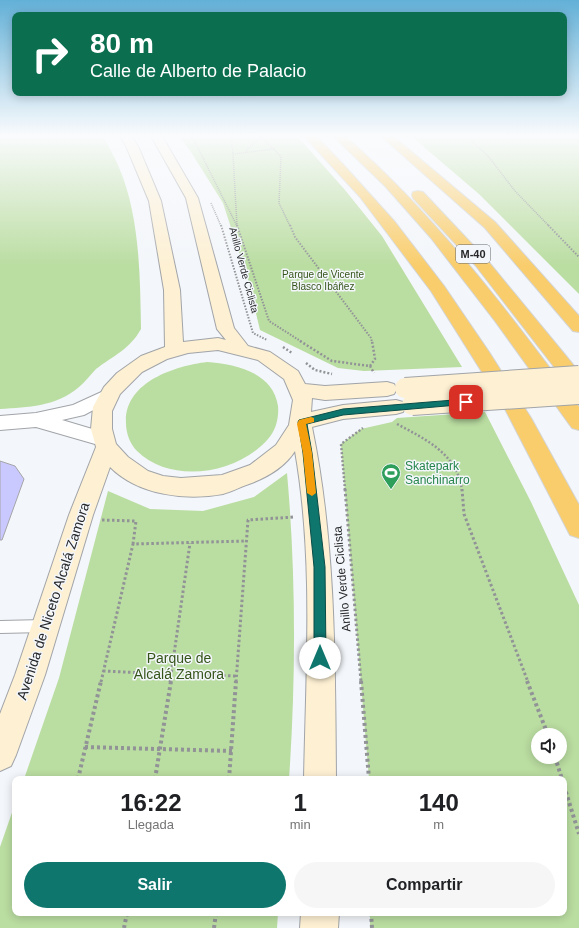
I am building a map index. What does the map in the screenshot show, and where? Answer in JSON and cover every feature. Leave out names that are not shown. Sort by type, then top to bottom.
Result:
[{"type":"highway","points":[[350,179],[412,253],[505,391],[579,528]]},
{"type":"highway","points":[[383,179],[409,205],[452,254],[504,321],[579,423]]},
{"type":"highway","name":"M-40","points":[[401,179],[443,220],[485,267],[579,385]]},
{"type":"highway","name":"M-40","points":[[438,179],[490,225],[579,328]]},
{"type":"highway","points":[[454,179],[478,200],[538,260]]},
{"type":"street","points":[[146,179],[155,201],[172,290],[174,349]]},
{"type":"street","points":[[182,179],[192,198],[226,329],[240,347]]},
{"type":"street","points":[[320,776],[320,567],[308,453],[302,423],[304,405],[300,390],[291,375],[277,362],[260,353],[240,347],[218,344],[196,345],[174,349],[147,360],[125,375],[108,395],[100,417],[104,443],[119,464],[140,478],[166,486],[195,488],[225,484],[252,475],[275,461],[292,443],[302,423],[395,398],[579,376]]},
{"type":"street","points":[[300,390],[395,398],[579,394]]},
{"type":"street","points":[[0,423],[36,420],[78,410],[108,395]]},
{"type":"street","points":[[36,420],[104,443]]},
{"type":"street","name":"Avenida de Niceto Alcalá Zamora","points":[[0,755],[30,675],[104,443]]},
{"type":"street","points":[[319,928],[320,916]]},
{"type":"lane","points":[[0,627],[46,626]]},
{"type":"path","points":[[214,179],[237,226],[269,321],[332,361],[370,366],[433,445],[454,466],[461,485],[464,514],[545,728]]},
{"type":"path","points":[[234,179],[237,226]]},
{"type":"path","points":[[280,179],[279,203],[296,237],[371,338],[375,359],[370,366]]},
{"type":"path","points":[[506,179],[515,191],[579,256]]},
{"type":"path","name":"Anillo Verde Ciclista","points":[[208,196],[222,223],[244,309],[253,333],[273,342]]},
{"type":"path","points":[[279,345],[297,357]]},
{"type":"path","points":[[303,361],[315,370],[334,374]]},
{"type":"path","points":[[371,376],[395,398]]},
{"type":"path","name":"Anillo Verde Ciclista","points":[[369,427],[361,429],[341,444],[369,776]]},
{"type":"path","points":[[229,776],[248,520],[314,517]]},
{"type":"path","points":[[79,520],[136,521],[133,544],[79,776]]},
{"type":"path","points":[[133,544],[246,541]]},
{"type":"path","points":[[156,776],[161,749],[190,543]]},
{"type":"path","points":[[103,671],[146,673]]},
{"type":"path","points":[[203,675],[237,676]]},
{"type":"path","points":[[85,747],[232,751]]},
{"type":"path","points":[[557,764],[561,776]]},
{"type":"path","points":[[567,796],[579,834]]},
{"type":"path","points":[[124,928],[126,916]]},
{"type":"path","points":[[214,928],[216,916]]},
{"type":"path","points":[[371,916],[372,928]]},
{"type":"green space","points":[[0,179],[123,179],[131,204],[135,225],[139,267],[141,329],[132,342],[121,352],[96,369],[70,394],[61,399],[41,405],[0,409]]},
{"type":"green space","name":"Parque de Vicente Blasco Ibáñez","points":[[208,179],[335,179],[382,236],[462,367],[364,371],[338,368],[260,330],[248,280],[223,203]]},
{"type":"green space","points":[[462,179],[579,179],[579,294],[479,194]]},
{"type":"green space","points":[[207,362],[229,365],[251,372],[269,385],[275,394],[278,406],[278,415],[273,432],[255,451],[222,467],[204,471],[186,471],[168,468],[151,462],[137,451],[130,442],[126,423],[128,409],[133,397],[142,387],[167,372],[181,367]]},
{"type":"green space","points":[[485,412],[531,502],[579,605],[579,928],[370,928],[370,916],[567,916],[567,776],[369,776],[341,444],[361,429],[392,422],[397,418]]},
{"type":"green space","name":"Parque de Alcalá Zamora","points":[[287,473],[292,549],[294,626],[293,703],[289,776],[25,776],[59,678],[108,491],[150,509],[203,511],[254,497]]},
{"type":"green space","points":[[12,813],[12,916],[278,916],[277,928],[0,928],[0,847]]},
{"type":"building","points":[[0,461],[15,466],[24,479],[2,540],[0,540]]},
{"type":"slow traffic","points":[[311,420],[302,422],[301,424],[308,453],[312,493]]},
{"type":"place","name":"Skatepark Sanchinarro","points":[[391,490]]},
{"type":"route","points":[[320,658],[320,567],[308,453],[301,424],[302,422],[343,412],[412,405],[466,402]]}]
